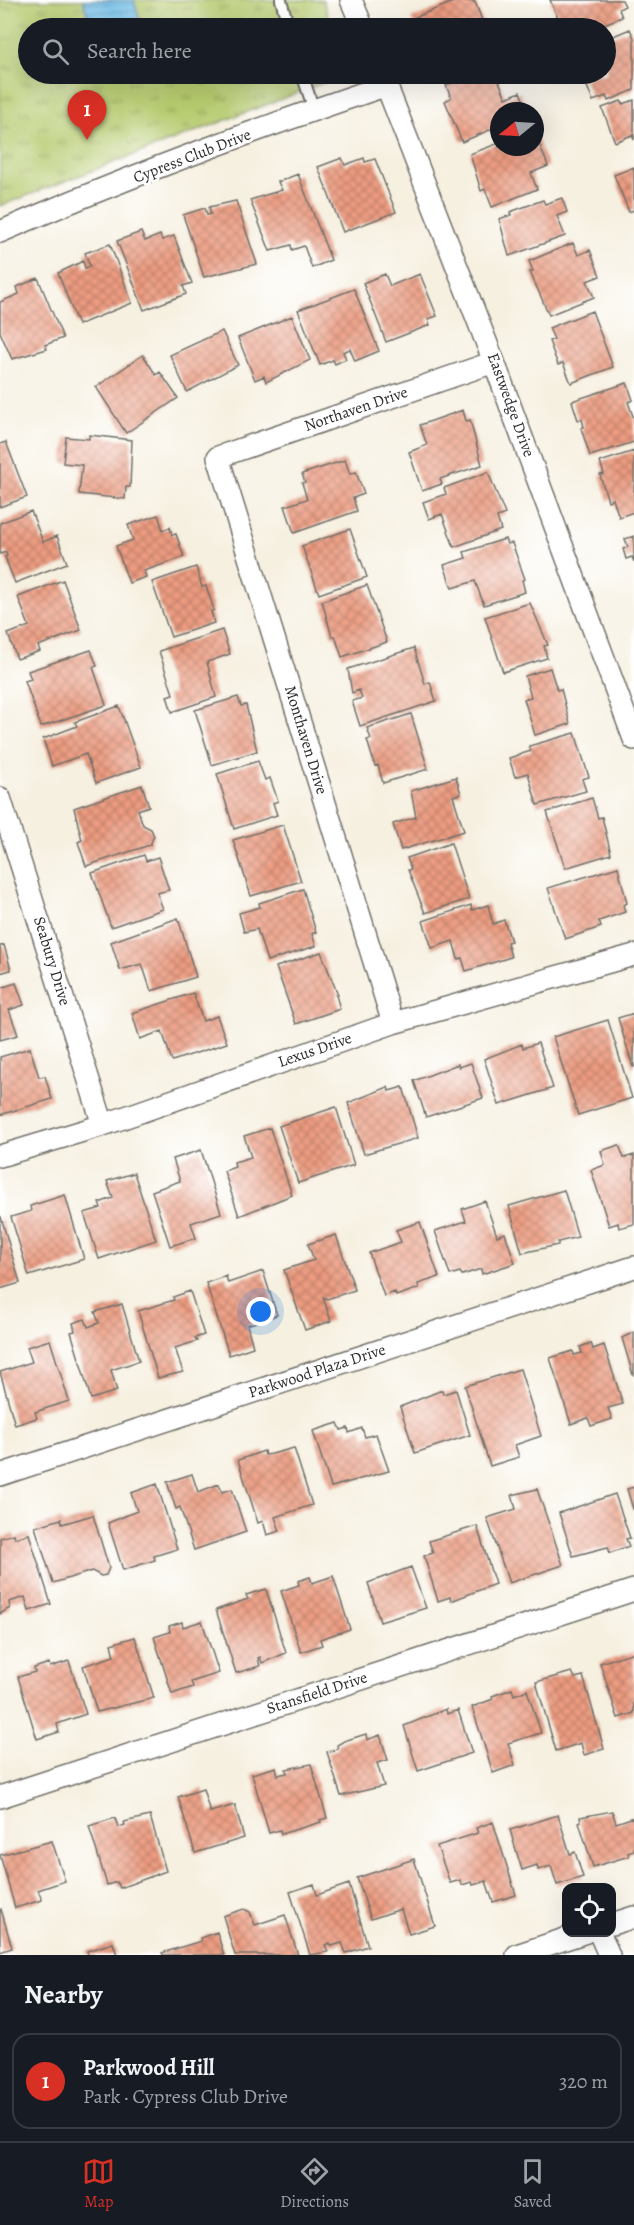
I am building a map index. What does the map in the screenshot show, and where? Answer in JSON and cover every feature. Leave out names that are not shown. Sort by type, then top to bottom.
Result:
[{"type":"street","points":[[351,0],[359,18]]},
{"type":"street","name":"Cypress Club Drive","points":[[0,232],[60,206],[314,110],[375,84]]},
{"type":"street","name":"Eastwedge Drive","points":[[386,84],[494,362],[634,740]]},
{"type":"street","name":"Northaven Drive","points":[[218,457],[494,362]]},
{"type":"street","name":"Monthaven Drive","points":[[218,457],[393,1023]]},
{"type":"street","name":"Seabury Drive","points":[[0,798],[103,1125]]},
{"type":"street","name":"Lexus Drive","points":[[0,1156],[103,1125],[393,1023],[634,955]]},
{"type":"street","name":"Parkwood Plaza Drive","points":[[0,1475],[634,1267]]},
{"type":"street","name":"Stansfield Drive","points":[[0,1796],[634,1590]]},
{"type":"street","points":[[616,1923],[634,1917]]},
{"type":"street","points":[[517,1955],[571,1937]]},
{"type":"street","points":[[601,1937],[609,1955]]},
{"type":"lane","points":[[281,0],[286,18]]},
{"type":"lane","points":[[305,84],[314,110]]},
{"type":"green space","points":[[0,0],[323,0],[329,18],[18,18],[18,84],[321,84],[0,206]]},
{"type":"water","points":[[83,0],[134,0],[139,18],[88,18]]},
{"type":"building","points":[[458,0],[475,2],[481,18],[413,18]]},
{"type":"building","points":[[550,0],[622,0],[625,6],[619,9],[622,17],[616,19],[558,18]]},
{"type":"building","points":[[630,29],[634,38],[634,90],[608,101],[606,96],[593,101],[586,84],[616,84],[616,35]]},
{"type":"building","points":[[449,84],[500,84],[506,98],[520,92],[524,102],[490,102],[490,130],[462,142],[445,101],[451,98],[446,85]]},
{"type":"building","points":[[634,100],[634,140],[632,135],[615,142],[602,108],[621,101],[623,104]]},
{"type":"building","points":[[490,146],[490,156],[544,156],[548,166],[531,173],[537,189],[492,207],[485,189],[481,191],[470,154]]},
{"type":"building","points":[[342,158],[345,165],[364,158],[365,162],[375,159],[396,212],[343,232],[318,167]]},
{"type":"building","points":[[634,167],[634,210],[629,212],[614,175]]},
{"type":"building","points":[[298,174],[331,260],[312,268],[304,246],[292,250],[291,245],[270,251],[250,200],[282,190],[278,182]]},
{"type":"building","points":[[562,198],[567,212],[557,216],[565,236],[509,256],[499,219],[511,215],[510,212],[543,200],[545,204]]},
{"type":"building","points":[[236,201],[257,264],[204,277],[183,215],[205,208],[207,215],[211,214],[209,207]]},
{"type":"building","points":[[141,232],[145,241],[160,235],[162,240],[174,236],[192,283],[183,286],[186,294],[144,310],[117,241]]},
{"type":"building","points":[[573,243],[578,255],[590,250],[600,276],[587,281],[594,297],[549,315],[530,272],[533,271],[529,261]]},
{"type":"building","points":[[110,244],[132,303],[78,325],[58,273],[83,261],[85,268],[90,266],[85,253]]},
{"type":"building","points":[[385,274],[390,286],[420,274],[437,316],[428,319],[430,325],[386,342],[363,283]]},
{"type":"building","points":[[38,278],[63,338],[45,345],[47,349],[12,359],[0,332],[0,302],[19,294],[17,287]]},
{"type":"building","points":[[354,289],[379,351],[355,361],[350,349],[343,352],[346,359],[335,364],[333,360],[320,365],[298,310]]},
{"type":"building","points":[[592,311],[613,367],[571,383],[563,363],[558,365],[549,341],[554,339],[549,328]]},
{"type":"building","points":[[292,316],[310,360],[266,382],[264,376],[255,380],[238,338]]},
{"type":"building","points":[[222,331],[238,365],[187,392],[170,355]]},
{"type":"building","points":[[143,355],[156,375],[160,372],[178,398],[126,433],[96,387]]},
{"type":"building","points":[[627,383],[633,400],[628,402],[634,419],[634,442],[590,456],[581,428],[584,427],[582,419],[578,420],[572,401]]},
{"type":"building","points":[[463,410],[466,421],[470,420],[482,465],[440,479],[442,484],[422,491],[409,452],[427,445],[420,425]]},
{"type":"building","points":[[89,435],[132,440],[130,487],[126,487],[125,499],[79,494],[82,465],[63,463],[66,437],[89,439]]},
{"type":"building","points":[[6,442],[27,497],[0,507],[0,444]]},
{"type":"building","points":[[634,451],[634,512],[619,517],[613,499],[608,501],[600,475],[604,474],[600,462]]},
{"type":"building","points":[[345,460],[350,474],[356,472],[364,494],[353,498],[357,511],[294,533],[285,506],[307,499],[302,474]]},
{"type":"building","points":[[488,472],[505,514],[497,517],[501,530],[454,547],[442,514],[429,519],[423,502],[446,494],[444,488]]},
{"type":"building","points":[[31,511],[43,542],[57,536],[67,563],[15,583],[5,557],[6,552],[0,554],[0,523]]},
{"type":"building","points":[[158,515],[163,530],[170,527],[172,535],[176,534],[184,557],[144,571],[146,577],[129,583],[116,546],[133,540],[128,525]]},
{"type":"building","points":[[350,529],[367,577],[319,594],[302,546]]},
{"type":"building","points":[[634,536],[634,562],[632,557],[626,559],[623,549],[628,547],[625,539]]},
{"type":"building","points":[[505,539],[507,544],[512,543],[525,579],[522,580],[525,592],[484,605],[475,581],[452,588],[444,565],[466,558],[464,552]]},
{"type":"building","points":[[196,567],[202,587],[206,586],[214,610],[211,611],[214,623],[171,637],[152,582]]},
{"type":"building","points":[[63,580],[81,630],[38,646],[40,651],[17,659],[8,634],[29,626],[18,597]]},
{"type":"building","points":[[367,585],[387,642],[342,657],[335,636],[332,637],[322,601]]},
{"type":"building","points":[[530,603],[548,645],[544,646],[547,658],[503,672],[485,617]]},
{"type":"building","points":[[222,630],[230,654],[207,662],[216,697],[172,712],[167,696],[173,694],[159,651]]},
{"type":"building","points":[[414,648],[425,684],[430,682],[436,701],[360,726],[352,701],[362,698],[359,690],[352,693],[348,669]]},
{"type":"building","points":[[91,650],[97,666],[93,667],[106,705],[41,727],[25,681],[31,679],[28,671]]},
{"type":"building","points":[[550,668],[557,690],[561,689],[570,724],[535,735],[524,699],[531,697],[525,676]]},
{"type":"building","points":[[238,697],[241,706],[246,705],[257,751],[212,765],[195,710]]},
{"type":"building","points":[[119,706],[141,767],[96,783],[86,754],[52,766],[43,739],[77,726],[75,722]]},
{"type":"building","points":[[411,714],[428,769],[383,783],[367,740],[371,739],[367,728]]},
{"type":"building","points":[[575,733],[589,777],[582,779],[586,791],[537,805],[528,773],[515,777],[509,758],[531,751],[529,746]]},
{"type":"building","points":[[258,761],[265,780],[270,778],[278,801],[273,803],[277,815],[234,829],[217,774]]},
{"type":"building","points":[[456,777],[461,794],[453,796],[464,831],[401,850],[393,824],[416,817],[411,791]]},
{"type":"building","points":[[142,785],[149,806],[138,810],[143,825],[151,829],[154,836],[150,845],[86,866],[78,842],[82,840],[74,808]]},
{"type":"building","points":[[592,798],[598,818],[602,817],[611,854],[565,868],[547,812]]},
{"type":"building","points":[[283,825],[301,881],[251,896],[233,840]]},
{"type":"building","points":[[451,843],[469,899],[425,913],[408,870],[411,869],[407,858]]},
{"type":"building","points":[[144,855],[146,861],[158,857],[169,890],[157,893],[163,909],[111,927],[92,873]]},
{"type":"building","points":[[618,867],[627,903],[623,905],[625,912],[599,921],[601,927],[565,939],[548,888]]},
{"type":"building","points":[[303,889],[316,932],[312,934],[316,946],[267,961],[257,929],[244,932],[239,913],[260,907],[259,903]]},
{"type":"building","points":[[471,905],[472,910],[488,905],[493,924],[504,920],[511,941],[507,942],[511,957],[466,971],[462,958],[458,959],[453,941],[432,948],[423,921]]},
{"type":"building","points":[[178,918],[196,977],[151,991],[142,964],[120,970],[111,942]]},
{"type":"building","points":[[4,945],[11,970],[0,973],[0,946]]},
{"type":"building","points":[[321,952],[338,995],[336,995],[340,1009],[296,1024],[276,967]]},
{"type":"building","points":[[16,983],[24,1005],[9,1010],[18,1035],[0,1040],[0,988]]},
{"type":"building","points":[[193,993],[203,1021],[217,1016],[227,1043],[172,1061],[162,1031],[140,1039],[132,1013]]},
{"type":"building","points":[[634,1013],[634,1067],[633,1067],[618,1018]]},
{"type":"building","points":[[608,1020],[632,1098],[578,1115],[553,1037]]},
{"type":"building","points":[[538,1043],[553,1088],[499,1105],[484,1059],[522,1044],[523,1048]]},
{"type":"building","points":[[30,1048],[39,1077],[45,1076],[52,1099],[0,1115],[0,1057]]},
{"type":"building","points":[[471,1063],[483,1098],[426,1117],[414,1081],[458,1064],[459,1067]]},
{"type":"building","points":[[388,1087],[389,1091],[403,1087],[418,1138],[364,1154],[348,1103]]},
{"type":"building","points":[[336,1107],[354,1165],[298,1183],[279,1126]]},
{"type":"building","points":[[270,1128],[292,1195],[239,1216],[224,1171],[235,1167],[234,1162],[251,1157],[244,1136]]},
{"type":"building","points":[[619,1145],[624,1158],[634,1155],[634,1224],[619,1228],[618,1223],[609,1226],[591,1170],[605,1165],[601,1151]]},
{"type":"building","points":[[201,1150],[221,1213],[191,1223],[196,1238],[170,1246],[152,1191],[180,1181],[173,1159]]},
{"type":"building","points":[[134,1173],[156,1240],[99,1259],[84,1213],[101,1208],[99,1203],[113,1198],[107,1181]]},
{"type":"building","points":[[564,1190],[578,1237],[558,1242],[558,1245],[522,1253],[509,1206]]},
{"type":"building","points":[[65,1195],[84,1259],[29,1276],[11,1217],[31,1211],[30,1206]]},
{"type":"building","points":[[485,1201],[497,1236],[505,1233],[515,1263],[482,1274],[481,1269],[462,1275],[460,1272],[450,1275],[435,1231],[466,1221],[462,1209]]},
{"type":"building","points":[[0,1218],[20,1283],[0,1289]]},
{"type":"building","points":[[420,1222],[439,1277],[418,1284],[419,1288],[396,1296],[395,1292],[384,1296],[369,1253],[401,1242],[396,1230]]},
{"type":"building","points":[[336,1235],[355,1290],[327,1299],[323,1297],[331,1321],[305,1330],[284,1270],[314,1260],[308,1244]]},
{"type":"building","points":[[263,1271],[277,1315],[247,1325],[253,1347],[229,1355],[206,1283],[226,1276],[228,1283]]},
{"type":"building","points":[[190,1291],[204,1335],[195,1338],[197,1341],[175,1348],[183,1372],[158,1378],[138,1311],[174,1300],[173,1297]]},
{"type":"building","points":[[122,1304],[139,1361],[111,1370],[117,1391],[91,1399],[71,1332],[75,1331],[73,1323],[85,1319],[88,1327],[99,1323],[95,1312]]},
{"type":"building","points":[[634,1332],[634,1375],[633,1375],[622,1338]]},
{"type":"building","points":[[50,1340],[69,1401],[35,1412],[37,1418],[15,1425],[0,1372],[32,1362],[27,1347]]},
{"type":"building","points":[[591,1343],[593,1349],[604,1345],[623,1404],[608,1408],[612,1419],[591,1426],[588,1418],[571,1424],[550,1358],[573,1351],[574,1355],[582,1353],[580,1347]]},
{"type":"building","points":[[520,1369],[541,1436],[515,1445],[519,1457],[490,1466],[465,1386]]},
{"type":"building","points":[[442,1390],[443,1394],[456,1390],[470,1435],[415,1453],[400,1407]]},
{"type":"building","points":[[338,1423],[341,1430],[348,1428],[349,1433],[362,1428],[365,1437],[376,1434],[389,1471],[331,1487],[313,1431]]},
{"type":"building","points":[[294,1448],[312,1505],[275,1517],[280,1531],[267,1535],[263,1521],[258,1523],[238,1460],[264,1451],[265,1455]]},
{"type":"building","points":[[192,1474],[198,1492],[219,1484],[222,1492],[232,1489],[246,1532],[194,1550],[180,1507],[176,1509],[167,1482]]},
{"type":"building","points":[[157,1484],[177,1549],[154,1556],[155,1560],[123,1570],[108,1523],[137,1511],[131,1493]]},
{"type":"building","points":[[634,1487],[634,1508],[633,1509],[627,1489]]},
{"type":"building","points":[[537,1489],[563,1565],[509,1583],[487,1518],[516,1509],[512,1495]]},
{"type":"building","points":[[615,1494],[630,1538],[626,1539],[629,1546],[610,1553],[608,1547],[573,1556],[559,1513]]},
{"type":"building","points":[[93,1515],[109,1568],[106,1575],[101,1576],[92,1571],[53,1583],[35,1527],[61,1519],[62,1524]]},
{"type":"building","points":[[477,1526],[495,1584],[451,1601],[450,1597],[438,1601],[424,1556],[433,1553],[429,1541]]},
{"type":"building","points":[[14,1534],[15,1538],[29,1534],[51,1604],[29,1611],[25,1597],[9,1602],[10,1608],[0,1614],[0,1538]]},
{"type":"building","points":[[411,1567],[426,1608],[380,1622],[368,1583]]},
{"type":"building","points":[[333,1576],[350,1629],[320,1639],[322,1645],[301,1652],[281,1591],[299,1585],[298,1581],[310,1577],[312,1583]]},
{"type":"building","points":[[266,1589],[286,1653],[262,1663],[260,1657],[258,1658],[260,1666],[236,1673],[216,1610],[248,1599],[246,1595]]},
{"type":"building","points":[[202,1621],[219,1673],[191,1682],[193,1687],[172,1694],[154,1637],[170,1632],[169,1626],[182,1622],[183,1627]]},
{"type":"building","points":[[135,1637],[154,1698],[97,1712],[83,1666],[114,1656],[111,1644]]},
{"type":"building","points":[[634,1652],[634,1713],[618,1718],[600,1663]]},
{"type":"building","points":[[69,1661],[86,1714],[57,1724],[59,1732],[37,1739],[18,1677],[35,1672],[34,1668],[49,1663],[50,1667]]},
{"type":"building","points":[[572,1672],[575,1678],[583,1676],[604,1749],[584,1755],[581,1743],[556,1751],[536,1682]]},
{"type":"building","points":[[512,1689],[514,1695],[527,1690],[541,1733],[508,1743],[515,1765],[493,1773],[472,1707],[493,1699],[492,1696]]},
{"type":"building","points":[[446,1709],[447,1714],[458,1710],[472,1753],[418,1771],[404,1726]]},
{"type":"building","points":[[366,1734],[367,1740],[380,1735],[388,1760],[377,1763],[384,1786],[341,1796],[327,1752],[338,1749],[337,1745],[344,1741]]},
{"type":"building","points":[[311,1764],[327,1818],[320,1820],[321,1822],[281,1834],[280,1830],[269,1833],[252,1774],[276,1767],[278,1775],[287,1773],[286,1769]]},
{"type":"building","points":[[203,1789],[210,1812],[235,1805],[244,1838],[195,1853],[178,1797]]},
{"type":"building","points":[[612,1811],[616,1823],[634,1817],[634,1851],[628,1853],[629,1856],[593,1867],[579,1822],[580,1817]]},
{"type":"building","points":[[558,1815],[570,1854],[575,1852],[583,1877],[557,1885],[551,1866],[538,1870],[537,1865],[522,1870],[510,1830]]},
{"type":"building","points":[[150,1816],[166,1871],[120,1888],[117,1882],[107,1885],[89,1826],[115,1818],[118,1827],[125,1825],[124,1822]]},
{"type":"building","points":[[493,1822],[516,1895],[493,1902],[486,1881],[473,1885],[472,1882],[462,1885],[461,1880],[450,1883],[437,1846],[478,1833],[476,1828]]},
{"type":"building","points":[[52,1841],[65,1881],[38,1890],[42,1900],[15,1908],[0,1855]]},
{"type":"building","points":[[414,1859],[435,1926],[409,1934],[401,1909],[371,1919],[357,1878]]},
{"type":"building","points":[[314,1884],[317,1895],[349,1884],[368,1946],[346,1953],[342,1943],[331,1946],[330,1943],[325,1945],[328,1952],[310,1955],[290,1892]]},
{"type":"building","points":[[244,1909],[250,1912],[255,1925],[285,1915],[298,1955],[235,1955],[223,1916]]},
{"type":"building","points":[[0,1910],[12,1948],[0,1952]]},
{"type":"building","points":[[217,1932],[224,1955],[163,1955],[162,1953],[201,1941],[200,1938]]},
{"type":"building","points":[[113,1943],[117,1955],[88,1955],[87,1951]]},
{"type":"place","name":"Parkwood Hill","points":[[87,140]]}]
